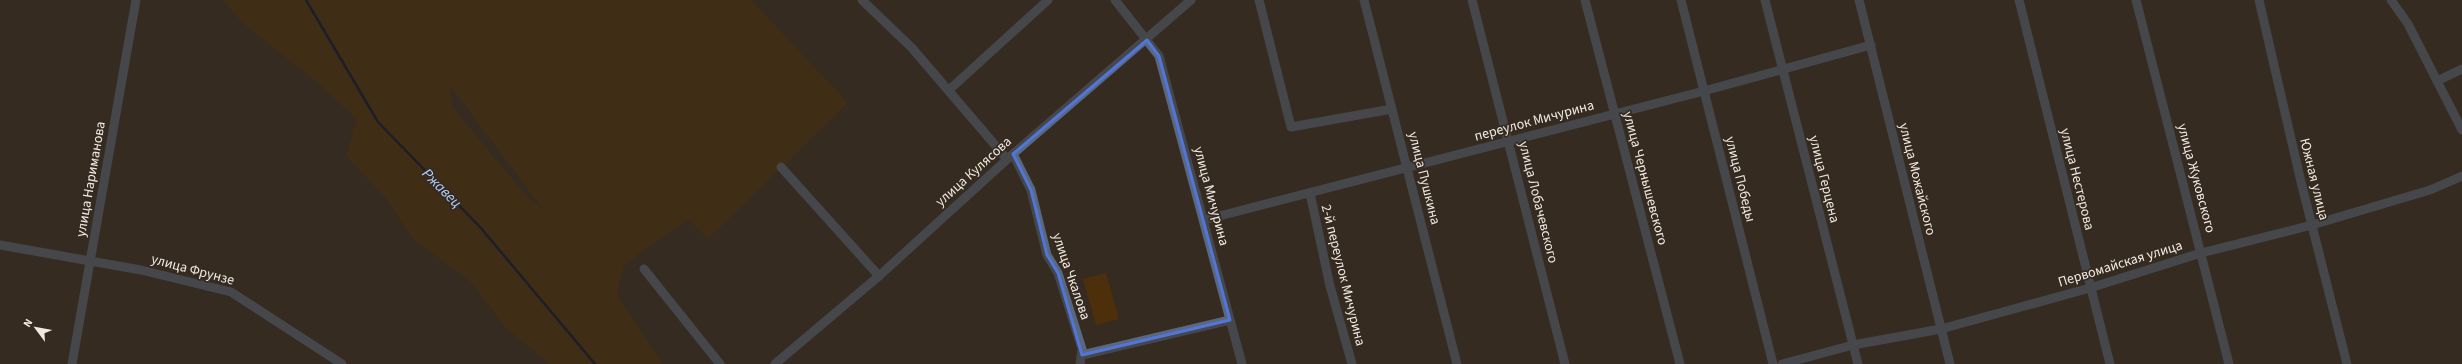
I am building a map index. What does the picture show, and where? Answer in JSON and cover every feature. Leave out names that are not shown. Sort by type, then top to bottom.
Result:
[{"type":"street","name":"улица Нариманова","points":[[72,364],[136,0]]},
{"type":"street","name":"улица Чкалова","points":[[862,0],[912,48],[1010,156],[1031,190],[1047,255],[1058,273],[1082,349],[1081,359]]},
{"type":"street","points":[[949,90],[1048,0]]},
{"type":"street","name":"улица Мичурина","points":[[1114,0],[1159,56],[1242,364]]},
{"type":"street","name":"улица Кулясова","points":[[775,364],[879,276],[1010,156],[1147,40],[1191,0]]},
{"type":"street","points":[[1259,0],[1291,127],[1392,109]]},
{"type":"street","name":"улица Пушкина","points":[[1364,0],[1458,364]]},
{"type":"street","name":"улица Лобачевского","points":[[1472,0],[1565,364]]},
{"type":"street","name":"улица Чернышевского","points":[[1585,0],[1680,364]]},
{"type":"street","name":"улица Победы","points":[[1681,0],[1773,364]]},
{"type":"street","name":"улица Герцена","points":[[1765,0],[1858,364]]},
{"type":"street","name":"улица Можайского","points":[[1859,0],[1950,364]]},
{"type":"street","name":"улица Нестерова","points":[[2019,0],[2110,364]]},
{"type":"street","name":"улица Жуковского","points":[[2136,0],[2229,364]]},
{"type":"street","name":"Южная улица","points":[[2259,0],[2312,225],[2347,364]]},
{"type":"street","points":[[2391,0],[2408,24],[2462,130]]},
{"type":"street","name":"переулок Мичурина","points":[[1204,220],[1704,91],[1782,68],[1871,45]]},
{"type":"street","points":[[2437,81],[2462,69]]},
{"type":"street","points":[[781,167],[879,276]]},
{"type":"street","name":"Первомайская улица","points":[[1782,364],[1853,345],[1941,328],[2090,288],[2201,253],[2312,225],[2430,190],[2462,176]]},
{"type":"street","name":"2-й переулок Мичурина","points":[[1310,193],[1330,286],[1352,364]]},
{"type":"street","name":"улица Фрунзе","points":[[0,245],[141,270],[231,292],[342,364]]},
{"type":"street","points":[[644,269],[720,364]]},
{"type":"street","points":[[1081,359],[1230,320]]},
{"type":"highlighted area","points":[[1147,40],[1159,56],[1230,320],[1082,355],[1058,273],[1047,255],[1031,190],[1013,154]]},
{"type":"shaded area","points":[[223,0],[751,0],[848,103],[708,239],[688,219],[624,265],[617,295],[663,364],[550,364],[507,329],[469,280],[412,238],[386,198],[346,156],[357,119],[318,83],[244,24]],"holes":[[[451,87],[543,209],[531,201],[452,107]]]},
{"type":"shaded area","points":[[1106,273],[1119,319],[1096,325],[1083,279]]},
{"type":"waterway","name":"Ржавец","points":[[306,0],[378,122],[480,227],[595,364]]}]
